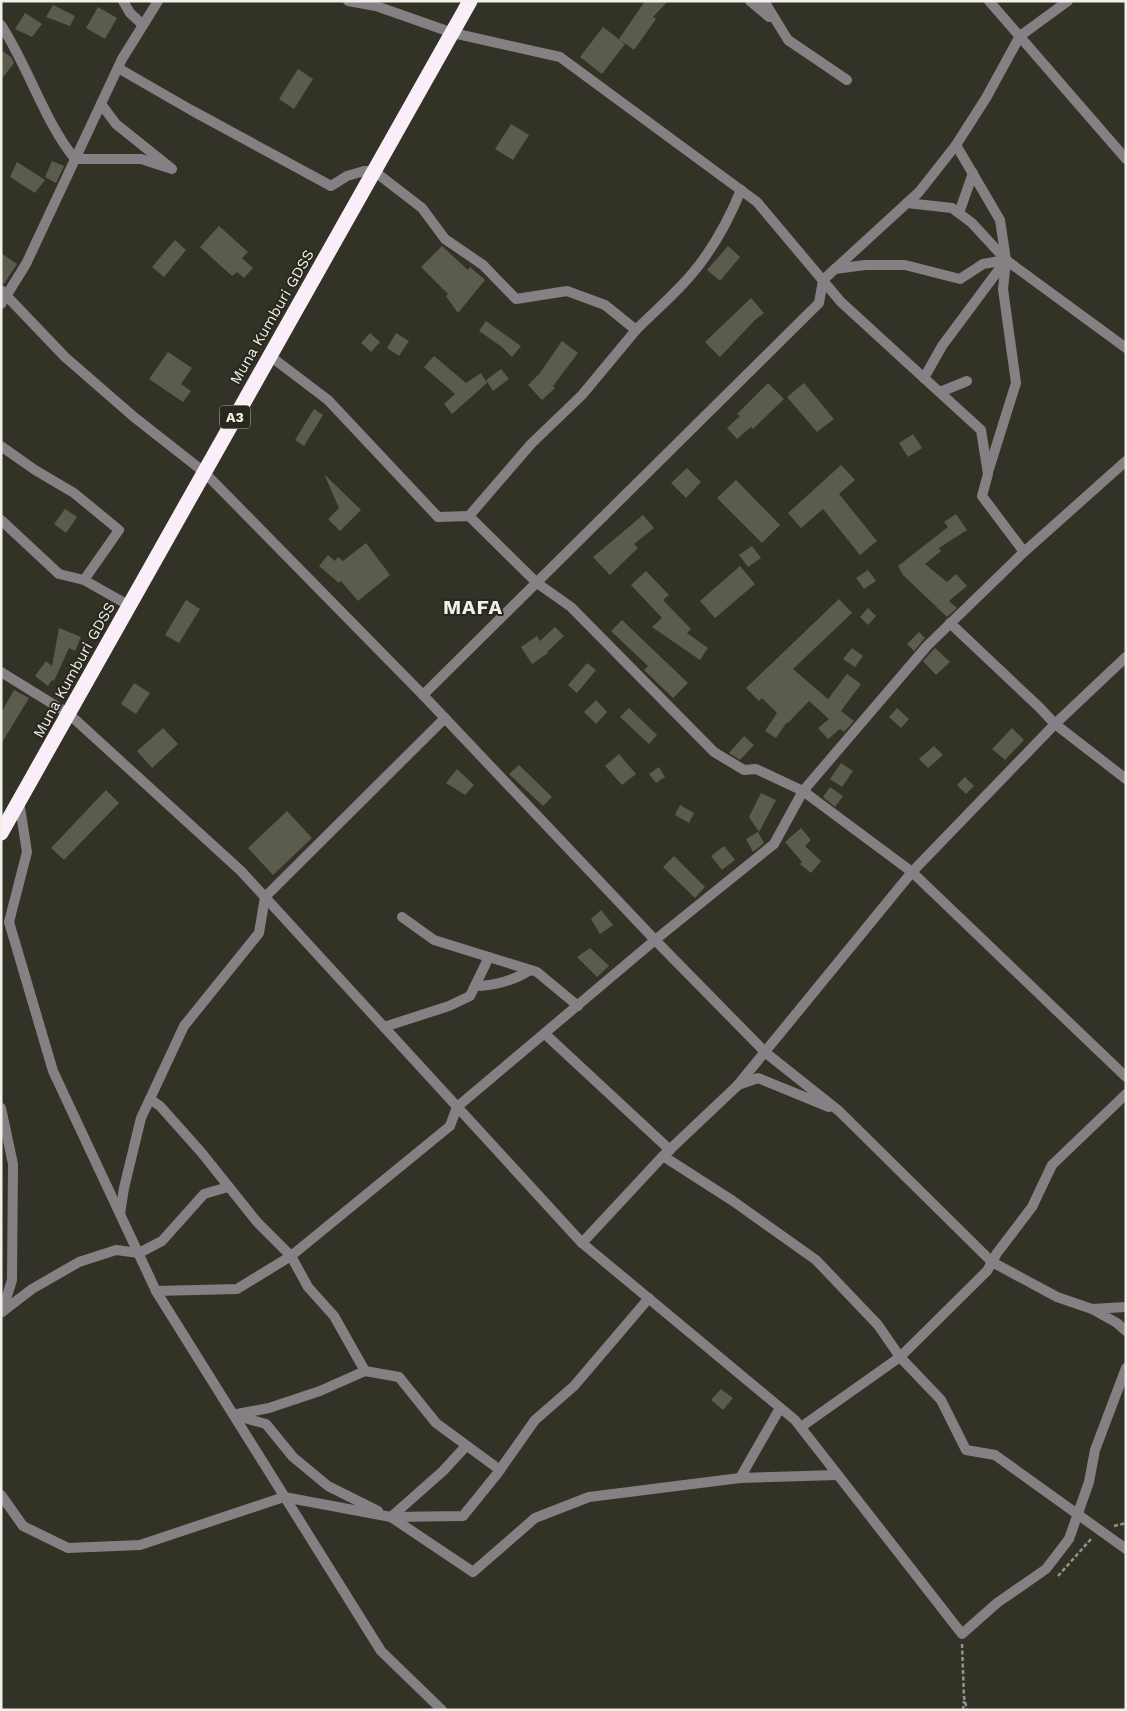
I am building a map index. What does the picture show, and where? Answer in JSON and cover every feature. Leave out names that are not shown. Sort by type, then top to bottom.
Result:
[{"type":"highway","name":"Muna Kumburi GDSS","points":[[1,833],[470,1]]},
{"type":"street","points":[[123,1],[130,13],[143,25]]},
{"type":"street","points":[[158,1],[118,68],[26,264],[3,296],[66,357],[134,417],[204,472],[423,695],[655,940],[766,1053],[839,1111],[992,1262],[1057,1297],[1092,1309],[1117,1323],[1126,1331]]},
{"type":"street","points":[[348,1],[376,6],[453,32],[560,56],[757,202],[841,302],[981,430],[988,474]]},
{"type":"street","points":[[750,1],[778,24]]},
{"type":"street","points":[[764,1],[788,40],[847,80]]},
{"type":"street","points":[[989,1],[1126,159]]},
{"type":"street","points":[[423,695],[819,302],[823,280],[919,192],[956,146],[986,98],[1020,36],[1064,3]]},
{"type":"street","points":[[1,25],[15,46],[61,142],[75,159]]},
{"type":"street","points":[[118,68],[190,110],[331,186],[347,176],[364,171],[374,171],[422,208],[445,239],[483,265],[516,299],[567,291],[605,305],[636,330]]},
{"type":"street","points":[[75,159],[141,159],[172,169],[116,124],[100,104]]},
{"type":"street","points":[[956,146],[1000,220],[1006,260],[1003,289],[1016,383],[982,496],[1024,552]]},
{"type":"street","points":[[959,213],[973,173]]},
{"type":"street","points":[[270,356],[328,400],[438,518],[469,516],[531,444],[582,395],[636,330],[681,285],[707,255],[732,212],[741,190]]},
{"type":"street","points":[[907,203],[952,208],[972,223],[1006,260],[1126,348]]},
{"type":"street","points":[[835,269],[865,265],[904,264],[960,278],[983,264],[1006,260]]},
{"type":"street","points":[[924,378],[942,346],[1006,260]]},
{"type":"street","points":[[940,392],[966,380]]},
{"type":"street","points":[[1,446],[35,470],[74,493],[118,530],[84,580]]},
{"type":"street","points":[[156,1291],[237,1289],[292,1256],[450,1126],[457,1107],[655,940],[774,844],[803,791],[926,646],[1024,552],[1126,461]]},
{"type":"street","points":[[469,516],[536,583],[571,607],[714,752],[744,770],[756,769],[803,791],[912,872],[1126,1077]]},
{"type":"street","points":[[1,520],[59,574],[84,580],[130,606]]},
{"type":"street","points":[[950,623],[1055,724],[1126,779]]},
{"type":"street","points":[[582,1243],[667,1153],[737,1086],[766,1053],[912,872],[1055,724],[1126,657]]},
{"type":"street","points":[[1,672],[69,714],[241,871],[582,1243],[780,1408],[801,1428],[962,1634],[997,1603],[1046,1569],[1069,1539],[1089,1482],[1095,1450],[1126,1368]]},
{"type":"street","points":[[120,1214],[124,1188],[141,1118],[184,1026],[259,933],[265,897],[445,718]]},
{"type":"street","points":[[19,801],[27,852],[9,922],[53,1070],[120,1214],[156,1291],[381,1651],[442,1710]]},
{"type":"street","points":[[402,917],[434,940],[537,972],[578,1006]]},
{"type":"street","points":[[384,1027],[449,1006],[470,996],[489,957]]},
{"type":"street","points":[[476,986],[489,986],[520,977],[530,970]]},
{"type":"street","points":[[545,1034],[667,1153],[816,1260],[878,1325],[900,1357],[941,1400],[966,1450],[995,1455],[1126,1549]]},
{"type":"street","points":[[737,1086],[758,1078],[839,1111]]},
{"type":"street","points":[[801,1428],[900,1357],[981,1277],[1032,1207],[1052,1165],[1126,1094]]},
{"type":"street","points":[[150,1099],[160,1106],[201,1152],[257,1222],[292,1256],[308,1287],[334,1316],[365,1371]]},
{"type":"street","points":[[1,1108],[14,1164],[12,1280],[2,1314]]},
{"type":"street","points":[[2,1314],[32,1289],[79,1262],[116,1250],[139,1253],[162,1241],[204,1194],[228,1187]]},
{"type":"street","points":[[1,1494],[23,1526],[68,1548],[140,1546],[284,1497],[391,1517],[463,1516],[500,1470],[535,1420],[574,1386],[649,1298]]},
{"type":"street","points":[[1092,1309],[1126,1307]]},
{"type":"street","points":[[234,1415],[269,1408],[320,1391],[365,1371],[399,1377],[436,1423],[500,1470]]},
{"type":"street","points":[[740,1478],[780,1408]]},
{"type":"street","points":[[234,1415],[266,1424],[293,1457],[328,1486],[391,1517],[473,1572],[535,1518],[589,1497],[740,1478],[837,1475]]},
{"type":"street","points":[[391,1517],[443,1471],[466,1446]]},
{"type":"path","points":[[962,1634],[963,1710]]},
{"type":"path","points":[[964,1697],[967,1710]]},
{"type":"building","points":[[645,1],[668,1],[653,17],[656,19],[634,50],[619,39]]},
{"type":"building","points":[[53,5],[75,16],[70,26],[46,17]]},
{"type":"building","points":[[98,7],[117,18],[105,39],[86,28]]},
{"type":"building","points":[[25,13],[42,24],[32,37],[15,29]]},
{"type":"building","points":[[603,27],[625,44],[602,74],[580,57]]},
{"type":"building","points":[[1,50],[11,57],[14,63],[1,80]]},
{"type":"building","points":[[298,69],[313,79],[294,109],[279,99]]},
{"type":"building","points":[[511,124],[529,135],[513,160],[495,149]]},
{"type":"building","points":[[52,161],[64,166],[56,183],[45,177]]},
{"type":"building","points":[[17,162],[45,180],[35,193],[10,177]]},
{"type":"building","points":[[219,226],[248,252],[242,258],[253,268],[244,278],[237,272],[232,276],[200,247]]},
{"type":"building","points":[[175,240],[186,250],[164,277],[152,267]]},
{"type":"building","points":[[442,246],[468,270],[470,267],[485,280],[458,313],[446,296],[448,294],[421,267]]},
{"type":"building","points":[[728,246],[740,257],[720,281],[707,270]]},
{"type":"building","points":[[1,253],[17,264],[4,284],[1,283]]},
{"type":"building","points":[[751,298],[764,313],[720,357],[705,342]]},
{"type":"building","points":[[486,321],[521,346],[512,357],[502,347],[479,331]]},
{"type":"building","points":[[370,333],[380,342],[371,352],[361,343]]},
{"type":"building","points":[[396,333],[409,341],[399,356],[387,348]]},
{"type":"building","points":[[562,341],[578,353],[553,386],[555,388],[542,400],[528,385],[540,373]]},
{"type":"building","points":[[168,352],[192,368],[181,384],[191,391],[183,402],[149,379]]},
{"type":"building","points":[[434,356],[466,383],[481,373],[487,383],[452,414],[444,404],[455,394],[424,367]]},
{"type":"building","points":[[501,369],[509,379],[493,391],[486,380]]},
{"type":"building","points":[[768,383],[784,399],[753,429],[751,427],[737,439],[727,428],[740,416],[737,414]]},
{"type":"building","points":[[804,383],[834,419],[817,432],[787,397]]},
{"type":"building","points":[[314,409],[323,415],[304,446],[295,440]]},
{"type":"building","points":[[913,434],[922,448],[908,457],[899,443]]},
{"type":"building","points":[[841,465],[855,480],[839,494],[877,541],[860,555],[823,509],[801,528],[788,513]]},
{"type":"building","points":[[687,468],[701,482],[686,498],[671,483]]},
{"type":"building","points":[[324,474],[361,510],[340,531],[328,519],[339,508]]},
{"type":"building","points":[[736,480],[780,525],[762,543],[717,498]]},
{"type":"building","points":[[65,509],[77,517],[66,533],[54,524]]},
{"type":"building","points":[[956,514],[967,530],[939,548],[941,551],[925,564],[947,582],[956,574],[967,586],[949,601],[957,608],[947,617],[903,575],[898,566],[948,527],[944,522]]},
{"type":"building","points":[[643,515],[654,528],[634,544],[638,548],[610,575],[593,557]]},
{"type":"building","points":[[366,543],[390,575],[358,601],[341,581],[339,583],[319,566],[328,555],[335,561],[338,557],[343,561]]},
{"type":"building","points":[[752,546],[761,558],[748,567],[739,555]]},
{"type":"building","points":[[740,566],[755,584],[715,618],[700,601]]},
{"type":"building","points":[[868,570],[876,581],[864,589],[856,578]]},
{"type":"building","points":[[646,571],[669,595],[663,600],[691,629],[687,633],[708,648],[700,660],[652,627],[662,618],[631,585]]},
{"type":"building","points":[[839,599],[852,613],[793,669],[828,699],[847,674],[861,684],[841,711],[854,721],[844,732],[840,729],[828,739],[818,728],[829,719],[809,701],[787,722],[776,738],[765,731],[777,713],[762,698],[759,701],[746,688]]},
{"type":"building","points":[[186,600],[200,609],[179,643],[165,635]]},
{"type":"building","points":[[868,608],[876,616],[868,625],[860,617]]},
{"type":"building","points":[[622,620],[688,683],[673,698],[644,670],[648,666],[611,631]]},
{"type":"building","points":[[555,627],[564,636],[548,653],[532,664],[521,647],[537,636],[540,641]]},
{"type":"building","points":[[59,628],[81,637],[75,651],[69,648],[54,681],[52,680],[48,686],[35,676],[46,661],[52,666]]},
{"type":"building","points":[[919,632],[925,638],[914,651],[907,644]]},
{"type":"building","points":[[852,648],[863,656],[855,667],[843,659]]},
{"type":"building","points":[[935,648],[950,662],[936,675],[923,661]]},
{"type":"building","points":[[587,663],[596,670],[577,693],[568,685]]},
{"type":"building","points":[[134,683],[150,693],[136,714],[121,704]]},
{"type":"building","points":[[14,690],[29,698],[1,744],[1,713]]},
{"type":"building","points":[[596,700],[607,712],[596,724],[584,712]]},
{"type":"building","points":[[629,708],[657,735],[649,744],[620,717]]},
{"type":"building","points":[[897,708],[909,719],[901,728],[889,717]]},
{"type":"building","points":[[163,728],[178,744],[152,768],[137,751]]},
{"type":"building","points":[[1012,728],[1024,740],[1005,760],[992,749]]},
{"type":"building","points":[[744,736],[754,745],[740,760],[729,753]]},
{"type":"building","points":[[934,746],[943,755],[928,768],[919,759]]},
{"type":"building","points":[[619,754],[636,774],[622,785],[605,766]]},
{"type":"building","points":[[841,763],[853,771],[842,787],[830,779]]},
{"type":"building","points":[[519,765],[552,797],[543,806],[509,774]]},
{"type":"building","points":[[659,767],[665,777],[656,783],[649,774]]},
{"type":"building","points":[[457,769],[474,785],[465,795],[446,783]]},
{"type":"building","points":[[965,777],[974,786],[966,794],[957,785]]},
{"type":"building","points":[[830,787],[843,796],[835,807],[823,797]]},
{"type":"building","points":[[106,790],[119,803],[64,860],[51,848]]},
{"type":"building","points":[[761,793],[776,800],[759,832],[749,817]]},
{"type":"building","points":[[680,805],[694,813],[689,823],[675,815]]},
{"type":"building","points":[[287,811],[312,838],[273,875],[248,848]]},
{"type":"building","points":[[801,828],[811,840],[805,846],[821,861],[811,873],[800,864],[802,862],[785,842]]},
{"type":"building","points":[[758,832],[764,843],[753,852],[746,839]]},
{"type":"building","points":[[724,846],[735,860],[722,870],[711,856]]},
{"type":"building","points":[[674,856],[705,887],[695,898],[663,867]]},
{"type":"building","points":[[601,910],[613,925],[600,934],[591,919]]},
{"type":"building","points":[[590,948],[609,966],[597,977],[577,957]]},
{"type":"building","points":[[721,1389],[733,1398],[723,1410],[711,1400]]},
{"type":"district","name":"MAFA","points":[[473,607]]}]
